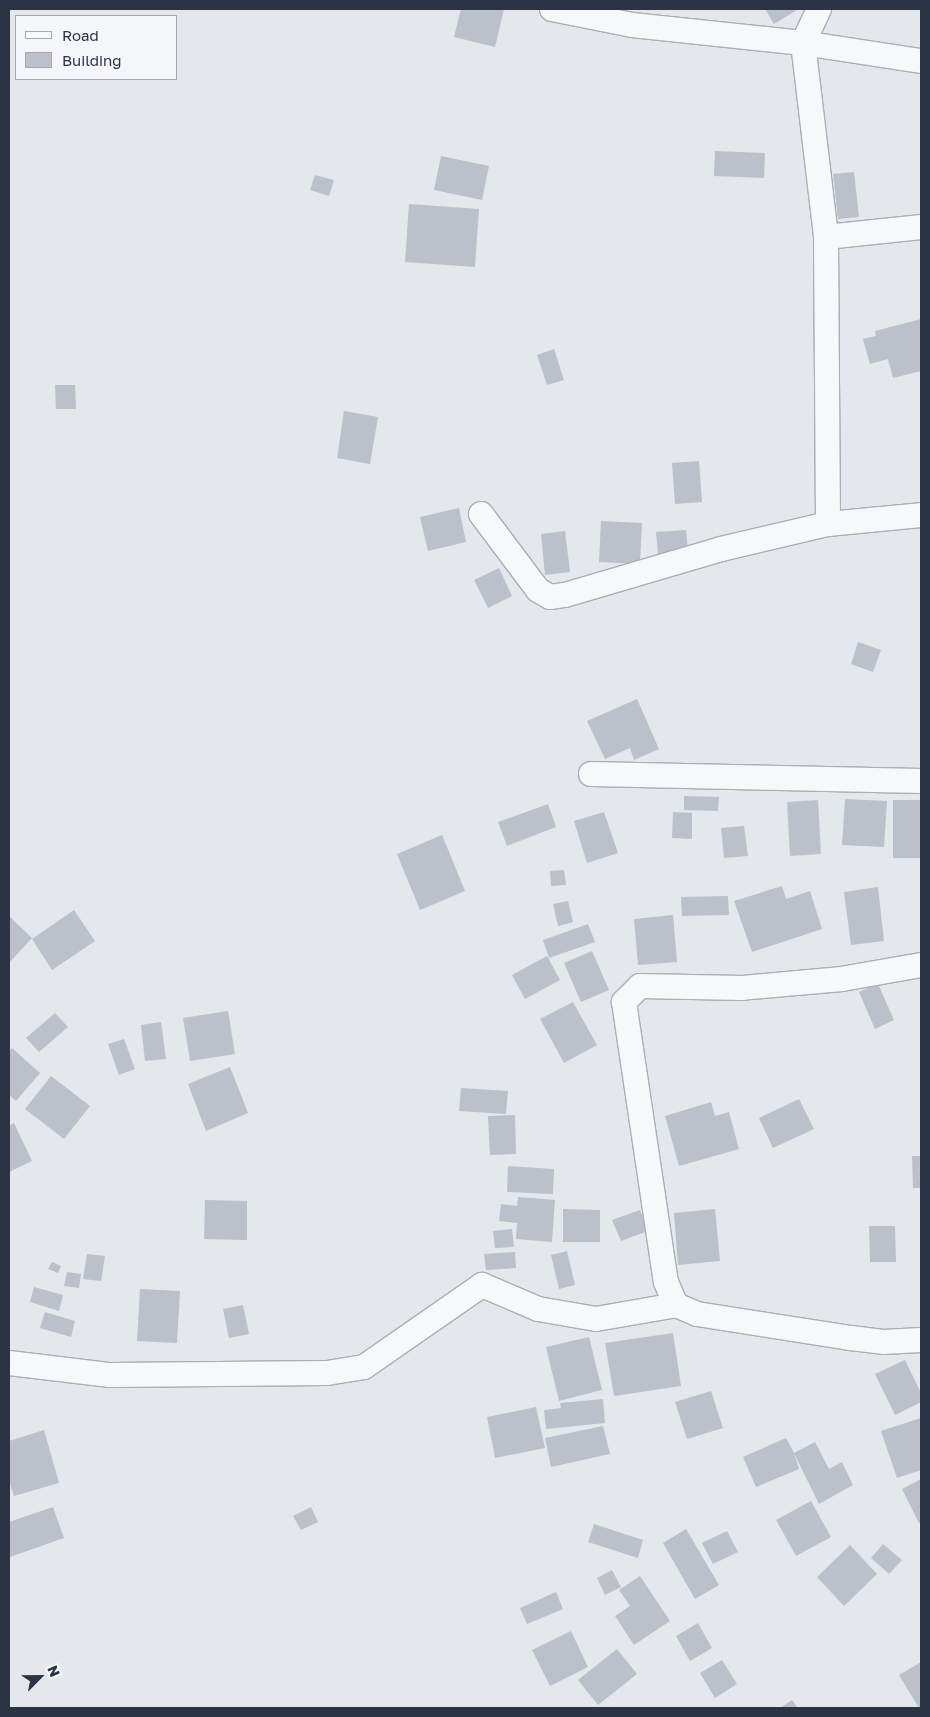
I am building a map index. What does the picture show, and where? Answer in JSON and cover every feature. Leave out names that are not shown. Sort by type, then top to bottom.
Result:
[{"type":"street","points":[[552,9],[632,25],[803,43],[921,61]]},
{"type":"street","points":[[819,9],[803,43],[826,237],[828,524]]},
{"type":"street","points":[[826,237],[921,227]]},
{"type":"street","points":[[481,514],[538,590],[550,597],[721,549],[828,524],[921,515]]},
{"type":"street","points":[[591,774],[921,781]]},
{"type":"street","points":[[676,1305],[666,1282],[625,1026],[627,996],[640,986],[742,988],[842,979],[921,965]]},
{"type":"street","points":[[9,1363],[110,1375],[327,1373],[364,1367],[482,1285],[538,1309],[596,1319],[676,1305],[697,1314],[851,1338],[883,1342],[921,1340]]},
{"type":"building","points":[[461,9],[504,9],[495,47],[454,37]]},
{"type":"building","points":[[765,9],[796,9],[797,10],[774,24]]},
{"type":"building","points":[[715,151],[765,153],[764,178],[714,176]]},
{"type":"building","points":[[441,156],[489,166],[482,200],[434,190]]},
{"type":"building","points":[[854,172],[859,217],[838,219],[833,174]]},
{"type":"building","points":[[315,175],[334,180],[329,196],[310,190]]},
{"type":"building","points":[[409,204],[479,209],[475,267],[405,262]]},
{"type":"building","points":[[921,319],[921,371],[893,378],[888,359],[870,364],[863,339],[876,336],[875,331]]},
{"type":"building","points":[[554,349],[564,380],[547,385],[537,355]]},
{"type":"building","points":[[55,385],[75,385],[76,409],[56,409]]},
{"type":"building","points":[[344,411],[378,417],[370,464],[337,458]]},
{"type":"building","points":[[699,461],[702,502],[675,504],[672,463]]},
{"type":"building","points":[[459,508],[466,542],[428,551],[420,517]]},
{"type":"building","points":[[601,521],[642,523],[640,564],[599,562]]},
{"type":"building","points":[[686,530],[688,551],[658,554],[656,532]]},
{"type":"building","points":[[565,531],[570,572],[545,575],[541,534]]},
{"type":"building","points":[[499,568],[512,596],[488,608],[474,580]]},
{"type":"building","points":[[858,642],[881,650],[873,672],[851,664]]},
{"type":"building","points":[[637,699],[659,749],[634,760],[630,748],[605,759],[587,721]]},
{"type":"building","points":[[684,796],[719,797],[718,811],[684,810]]},
{"type":"building","points":[[845,799],[887,801],[884,847],[842,845]]},
{"type":"building","points":[[818,800],[821,854],[790,856],[787,802]]},
{"type":"building","points":[[893,800],[921,800],[921,858],[893,858]]},
{"type":"building","points":[[548,804],[556,827],[507,846],[498,822]]},
{"type":"building","points":[[604,812],[618,853],[587,863],[574,821]]},
{"type":"building","points":[[673,812],[692,813],[692,839],[672,838]]},
{"type":"building","points":[[744,826],[748,856],[724,858],[721,828]]},
{"type":"building","points":[[442,835],[465,891],[420,910],[397,854]]},
{"type":"building","points":[[564,870],[566,885],[551,886],[550,871]]},
{"type":"building","points":[[782,886],[786,899],[810,891],[822,929],[752,952],[734,901]]},
{"type":"building","points":[[878,887],[884,941],[851,945],[844,892]]},
{"type":"building","points":[[728,896],[729,915],[682,916],[681,897]]},
{"type":"building","points":[[568,901],[573,922],[558,926],[553,904]]},
{"type":"building","points":[[74,910],[95,941],[52,970],[32,939]]},
{"type":"building","points":[[673,915],[677,962],[638,965],[634,919]]},
{"type":"building","points":[[9,916],[32,938],[9,963]]},
{"type":"building","points":[[588,924],[595,942],[549,958],[543,940]]},
{"type":"building","points":[[592,951],[609,990],[581,1002],[564,963]]},
{"type":"building","points":[[547,956],[560,980],[525,999],[512,975]]},
{"type":"building","points":[[878,984],[894,1020],[875,1029],[859,992]]},
{"type":"building","points":[[573,1002],[597,1045],[564,1063],[540,1019]]},
{"type":"building","points":[[228,1011],[235,1054],[190,1061],[183,1018]]},
{"type":"building","points":[[55,1013],[68,1027],[39,1052],[26,1038]]},
{"type":"building","points":[[161,1022],[166,1059],[145,1061],[141,1025]]},
{"type":"building","points":[[124,1039],[135,1069],[119,1075],[108,1044]]},
{"type":"building","points":[[12,1048],[40,1073],[16,1101],[9,1095],[9,1052]]},
{"type":"building","points":[[230,1067],[248,1113],[206,1131],[188,1084]]},
{"type":"building","points":[[51,1076],[90,1106],[64,1139],[25,1109]]},
{"type":"building","points":[[461,1088],[508,1091],[506,1114],[459,1111]]},
{"type":"building","points":[[799,1099],[814,1129],[773,1148],[759,1118]]},
{"type":"building","points":[[711,1102],[715,1116],[729,1112],[739,1149],[679,1166],[665,1116]]},
{"type":"building","points":[[515,1115],[516,1154],[490,1155],[488,1116]]},
{"type":"building","points":[[14,1123],[32,1161],[9,1172],[9,1126]]},
{"type":"building","points":[[912,1156],[921,1156],[921,1188],[913,1188]]},
{"type":"building","points":[[508,1166],[554,1169],[553,1194],[507,1192]]},
{"type":"building","points":[[518,1197],[555,1200],[552,1242],[516,1239],[517,1223],[499,1221],[501,1204],[517,1206]]},
{"type":"building","points":[[205,1200],[247,1201],[247,1240],[204,1239]]},
{"type":"building","points":[[563,1209],[600,1210],[600,1242],[563,1242]]},
{"type":"building","points":[[715,1209],[720,1261],[678,1265],[674,1213]]},
{"type":"building","points":[[640,1210],[648,1231],[621,1241],[612,1220]]},
{"type":"building","points":[[869,1226],[895,1226],[896,1262],[870,1262]]},
{"type":"building","points":[[512,1229],[514,1247],[495,1248],[493,1231]]},
{"type":"building","points":[[567,1251],[575,1285],[559,1289],[551,1255]]},
{"type":"building","points":[[515,1252],[516,1268],[486,1270],[484,1254]]},
{"type":"building","points":[[87,1254],[105,1256],[101,1281],[83,1279]]},
{"type":"building","points":[[52,1262],[61,1266],[58,1273],[48,1269]]},
{"type":"building","points":[[67,1272],[81,1274],[79,1288],[64,1286]]},
{"type":"building","points":[[34,1287],[63,1295],[59,1311],[30,1302]]},
{"type":"building","points":[[140,1289],[180,1291],[177,1343],[137,1341]]},
{"type":"building","points":[[243,1305],[249,1334],[229,1338],[223,1309]]},
{"type":"building","points":[[45,1312],[75,1321],[71,1337],[40,1328]]},
{"type":"building","points":[[673,1333],[681,1386],[614,1396],[605,1343]]},
{"type":"building","points":[[589,1337],[602,1390],[559,1401],[546,1347]]},
{"type":"building","points":[[905,1360],[921,1393],[921,1402],[895,1415],[875,1374]]},
{"type":"building","points":[[711,1391],[723,1428],[687,1439],[675,1402]]},
{"type":"building","points":[[603,1399],[605,1423],[546,1429],[544,1410],[561,1408],[560,1403]]},
{"type":"building","points":[[536,1407],[545,1448],[495,1458],[487,1417]]},
{"type":"building","points":[[921,1418],[921,1470],[897,1478],[881,1431]]},
{"type":"building","points":[[603,1426],[610,1454],[551,1467],[545,1438]]},
{"type":"building","points":[[44,1430],[59,1483],[14,1496],[9,1480],[9,1441]]},
{"type":"building","points":[[786,1438],[794,1453],[799,1469],[756,1487],[743,1457]]},
{"type":"building","points":[[815,1442],[829,1469],[842,1462],[853,1485],[819,1504],[794,1453]]},
{"type":"building","points":[[921,1479],[921,1522],[919,1523],[902,1489]]},
{"type":"building","points":[[811,1501],[831,1537],[796,1556],[776,1520]]},
{"type":"building","points":[[53,1507],[64,1538],[10,1557],[9,1522]]},
{"type":"building","points":[[311,1507],[318,1522],[301,1530],[293,1516]]},
{"type":"building","points":[[594,1524],[643,1540],[638,1558],[588,1542]]},
{"type":"building","points":[[686,1529],[719,1585],[695,1599],[663,1543]]},
{"type":"building","points":[[727,1531],[738,1552],[713,1564],[702,1543]]},
{"type":"building","points":[[883,1544],[902,1560],[889,1574],[871,1558]]},
{"type":"building","points":[[850,1545],[877,1574],[844,1606],[817,1577]]},
{"type":"building","points":[[612,1570],[621,1587],[605,1595],[597,1578]]},
{"type":"building","points":[[640,1576],[670,1621],[634,1645],[615,1616],[630,1606],[619,1590]]},
{"type":"building","points":[[556,1592],[563,1609],[527,1624],[520,1608]]},
{"type":"building","points":[[698,1623],[712,1648],[690,1661],[676,1636]]},
{"type":"building","points":[[571,1631],[588,1667],[550,1686],[532,1650]]},
{"type":"building","points":[[617,1649],[637,1674],[598,1705],[578,1680]]},
{"type":"building","points":[[722,1660],[737,1684],[715,1698],[700,1673]]},
{"type":"building","points":[[921,1662],[921,1708],[919,1708],[899,1675]]},
{"type":"building","points":[[792,1700],[798,1708],[780,1708]]}]
